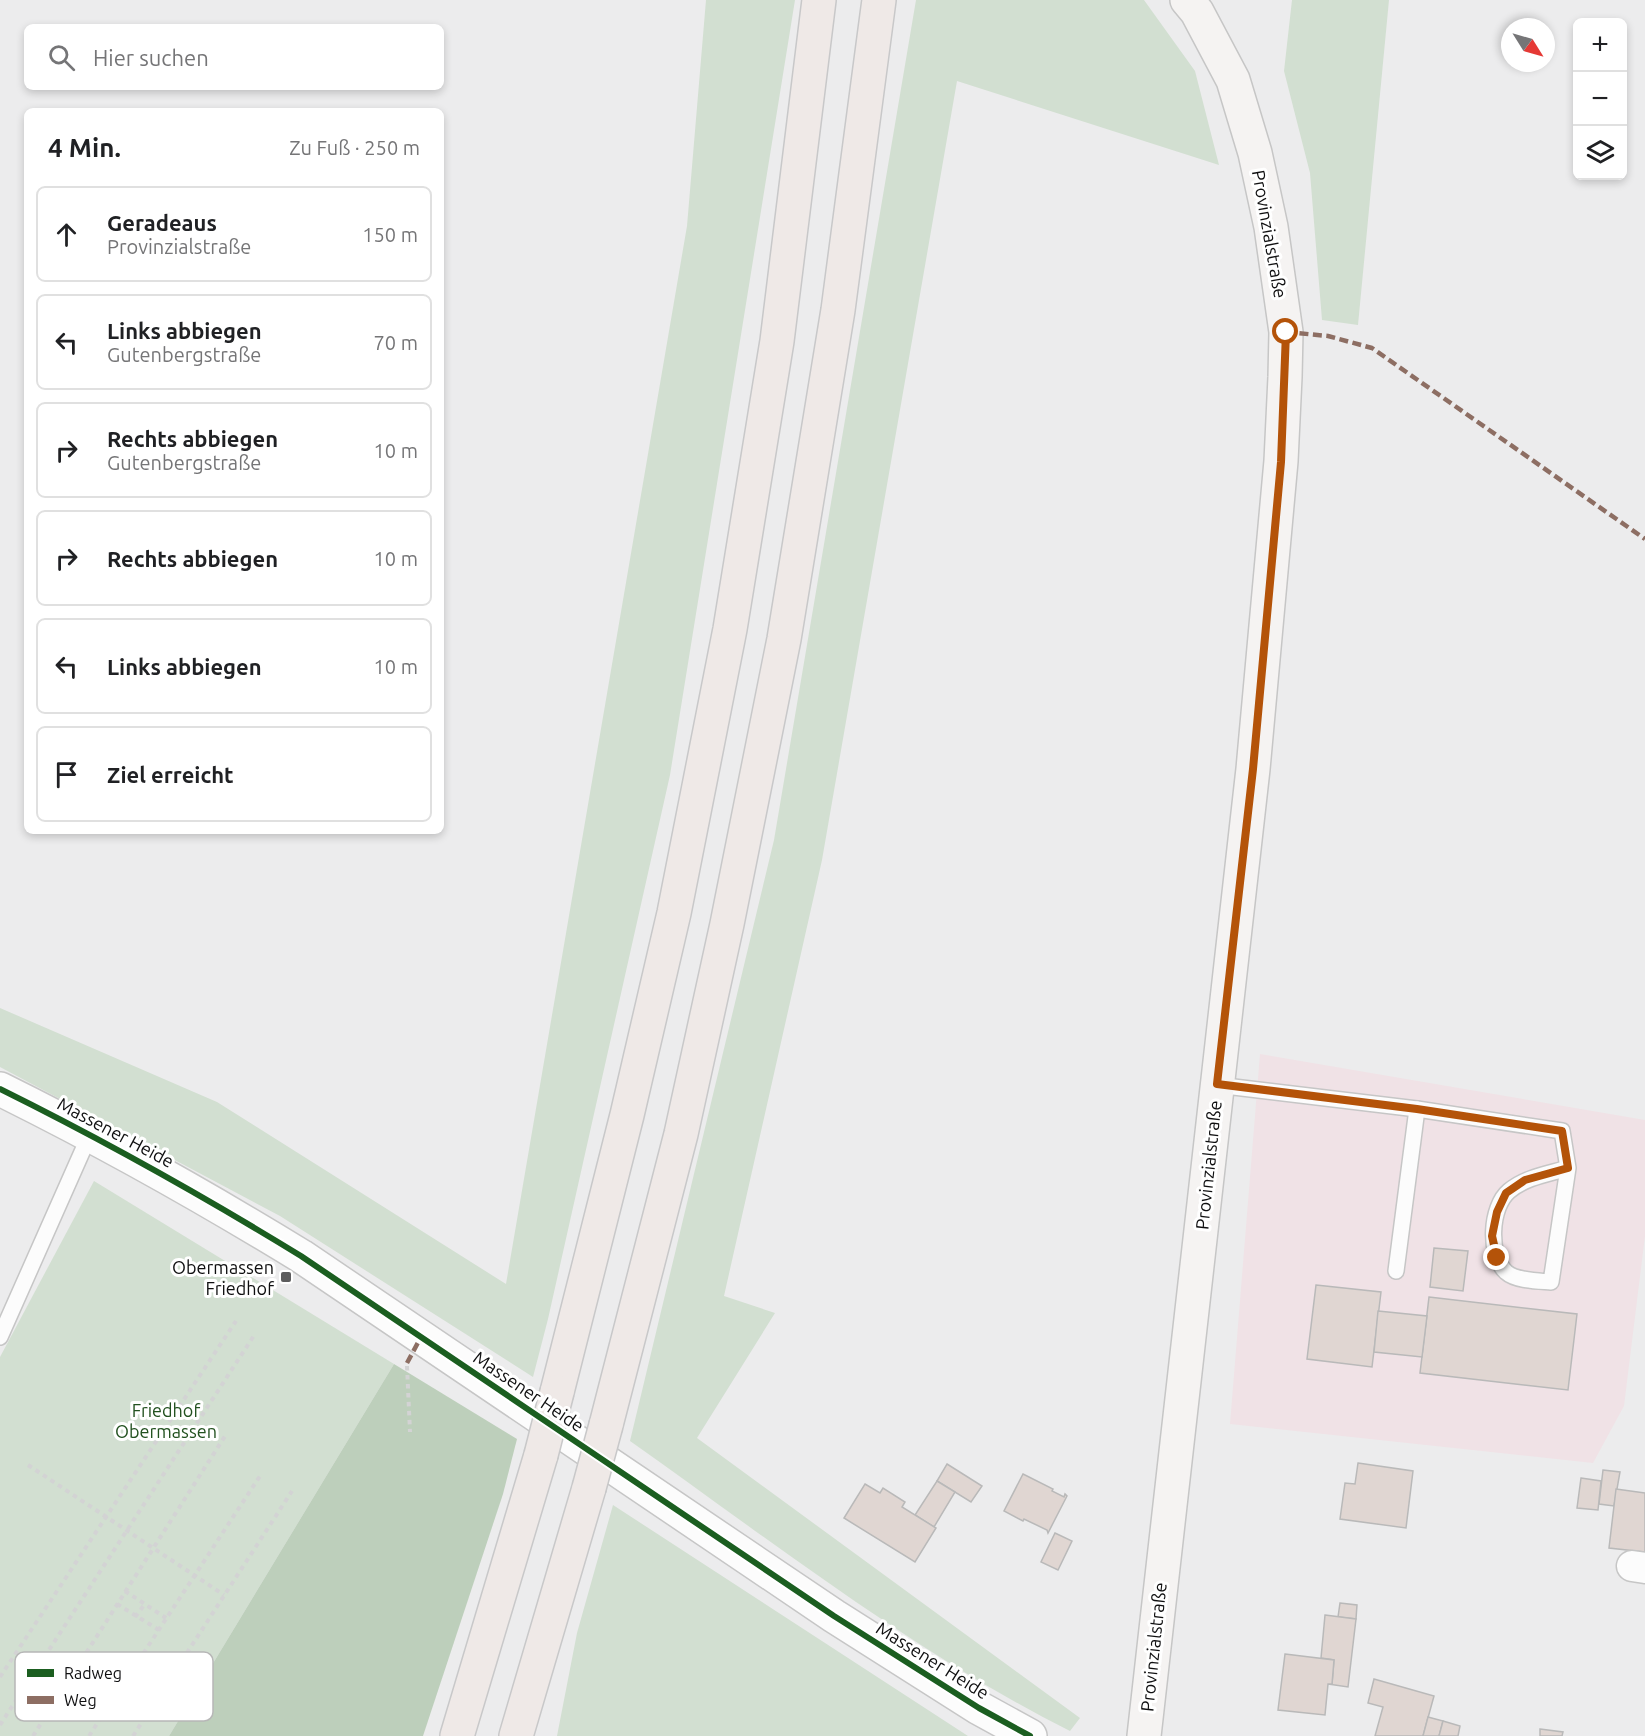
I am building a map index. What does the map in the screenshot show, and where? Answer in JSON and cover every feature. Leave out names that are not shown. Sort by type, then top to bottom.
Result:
[{"type":"main road","points":[[457,1736],[541,1455],[627,1115],[674,913],[730,629],[777,341],[819,0]]},
{"type":"main road","points":[[516,1736],[606,1425],[681,1134],[727,924],[784,639],[838,310],[879,0]]},
{"type":"main road","name":"Provinzialstraße","points":[[1144,1736],[1253,769],[1280,473],[1286,377],[1286,332],[1271,227],[1255,153],[1233,80],[1197,12],[1187,0]]},
{"type":"street","name":"Massener Heide","points":[[0,1089],[90,1134],[215,1203],[301,1256],[834,1616],[979,1708],[1030,1736]]},
{"type":"lane","points":[[1217,1084],[1417,1109],[1562,1131],[1568,1168],[1551,1282],[1526,1279],[1507,1273],[1497,1258],[1492,1236],[1497,1212],[1506,1193],[1525,1180],[1568,1168]]},
{"type":"lane","points":[[1395,1271],[1417,1109]]},
{"type":"lane","name":"Massener Heide","points":[[0,1337],[90,1134]]},
{"type":"path","points":[[16,1652],[236,1321]]},
{"type":"path","points":[[48,1652],[255,1334]]},
{"type":"path","points":[[407,1363],[410,1432]]},
{"type":"path","points":[[86,1652],[227,1433]]},
{"type":"path","points":[[28,1465],[224,1595]]},
{"type":"path","points":[[144,1652],[262,1473]]},
{"type":"path","points":[[187,1652],[292,1491]]},
{"type":"path","points":[[125,1592],[166,1618]]},
{"type":"path","points":[[117,1604],[159,1630]]},
{"type":"path","points":[[135,1617],[145,1604]]},
{"type":"path","points":[[0,1677],[15,1654]]},
{"type":"path","points":[[0,1725],[15,1702]]},
{"type":"path","points":[[41,1736],[34,1734],[42,1721]]},
{"type":"path","points":[[89,1736],[99,1721]]},
{"type":"path","points":[[133,1736],[143,1721]]},
{"type":"shaded area","points":[[1260,1054],[1645,1120],[1645,1236],[1624,1406],[1593,1463],[1230,1424]]},
{"type":"green space","points":[[706,0],[795,0],[670,775],[533,1377],[280,1216],[0,1067],[0,1008],[217,1102],[506,1284],[687,226]]},
{"type":"green space","points":[[916,0],[1144,0],[1195,71],[1219,165],[957,81],[822,860],[724,1296],[775,1313],[697,1438],[1080,1718],[1070,1731],[955,1667],[899,1631],[630,1441],[774,840]]},
{"type":"green space","points":[[1292,0],[1389,0],[1358,325],[1322,320],[1310,173],[1284,71]]},
{"type":"green space","name":"Friedhof Obermassen","points":[[94,1181],[394,1364],[213,1663],[213,1652],[15,1652],[15,1721],[178,1721],[169,1736],[0,1736],[0,1357]]},
{"type":"green space","points":[[394,1364],[517,1439],[503,1494],[423,1736],[169,1736],[178,1721],[213,1721],[213,1663]]},
{"type":"green space","points":[[613,1505],[968,1736],[557,1736],[577,1633]]},
{"type":"building","points":[[1434,1248],[1468,1251],[1463,1291],[1430,1287]]},
{"type":"building","points":[[1316,1285],[1381,1292],[1372,1367],[1307,1359]]},
{"type":"building","points":[[1429,1297],[1577,1314],[1568,1390],[1420,1373]]},
{"type":"building","points":[[1378,1311],[1427,1316],[1422,1357],[1374,1352]]},
{"type":"building","points":[[1358,1463],[1413,1471],[1406,1528],[1340,1519],[1345,1483],[1355,1484]]},
{"type":"building","points":[[947,1464],[982,1486],[971,1502],[937,1481]]},
{"type":"building","points":[[1603,1470],[1620,1472],[1614,1506],[1599,1504]]},
{"type":"building","points":[[1023,1474],[1064,1497],[1065,1494],[1067,1496],[1048,1533],[1047,1530],[1004,1511]]},
{"type":"building","points":[[1581,1478],[1601,1481],[1598,1510],[1577,1508]]},
{"type":"building","points":[[937,1481],[955,1492],[934,1527],[915,1515]]},
{"type":"building","points":[[865,1484],[880,1493],[883,1488],[905,1502],[902,1507],[936,1528],[915,1562],[844,1518]]},
{"type":"building","points":[[1616,1489],[1645,1493],[1645,1552],[1609,1548]]},
{"type":"building","points":[[1055,1533],[1072,1541],[1058,1570],[1041,1562]]},
{"type":"building","points":[[1340,1603],[1357,1605],[1356,1619],[1338,1617]]},
{"type":"building","points":[[1325,1615],[1356,1619],[1348,1687],[1328,1684],[1332,1684],[1334,1660],[1321,1658]]},
{"type":"building","points":[[1285,1654],[1334,1660],[1332,1684],[1328,1684],[1325,1715],[1278,1710]]},
{"type":"building","points":[[1374,1679],[1434,1696],[1423,1736],[1375,1736],[1383,1707],[1368,1703]]},
{"type":"building","points":[[1428,1717],[1443,1721],[1439,1736],[1423,1736]]},
{"type":"building","points":[[1443,1721],[1460,1726],[1458,1736],[1439,1736]]},
{"type":"building","points":[[1540,1729],[1563,1732],[1562,1736],[1540,1736]]},
{"type":"marked path","points":[[1286,332],[1328,336],[1372,348],[1645,539]]},
{"type":"marked path","points":[[407,1363],[421,1337]]},
{"type":"cycle path","points":[[0,1089],[152,1169],[301,1256],[834,1616],[979,1708],[1030,1736]]},
{"type":"place","name":"Obermassen Friedhof","points":[[286,1277]]},
{"type":"route","points":[[1286,332],[1281,462],[1253,769],[1217,1084],[1417,1109],[1562,1131],[1568,1168],[1525,1180],[1506,1193],[1497,1212],[1492,1236],[1497,1258]]}]
